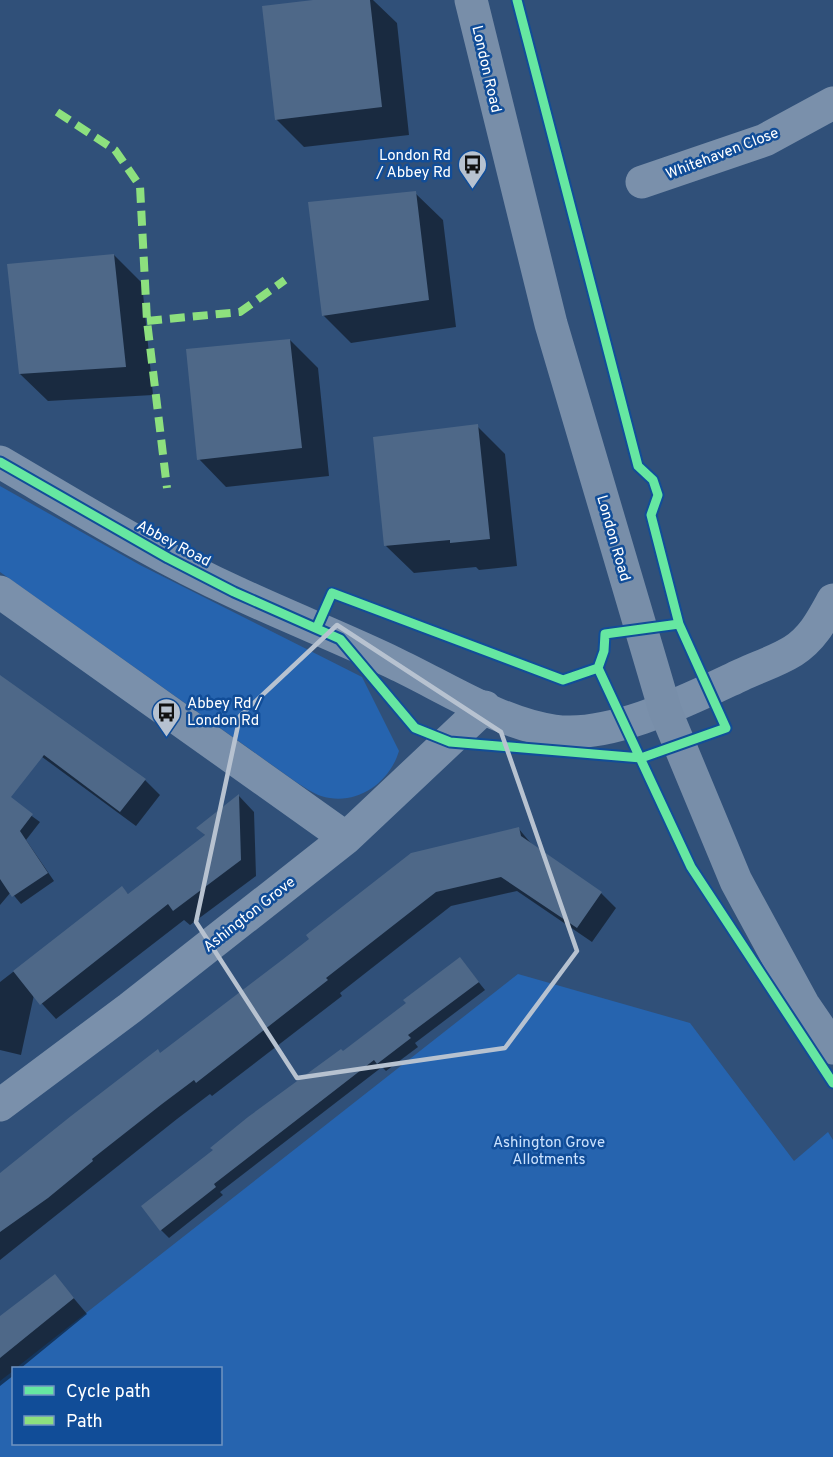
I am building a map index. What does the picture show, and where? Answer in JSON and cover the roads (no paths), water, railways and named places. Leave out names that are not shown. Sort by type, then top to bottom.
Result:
[{"type":"main road","name":"London Road","points":[[471,0],[551,324],[665,710],[736,881],[803,1004],[833,1047]]},
{"type":"street","name":"Whitehaven Close","points":[[642,182],[765,140],[833,103]]},
{"type":"street","name":"Abbey Road","points":[[0,462],[168,558],[234,592],[317,627],[530,726],[581,732],[603,729],[665,710],[793,651],[817,630],[833,600]]},
{"type":"street","points":[[0,592],[346,838]]},
{"type":"street","name":"Ashington Grove","points":[[0,1106],[130,1008],[346,838],[485,707]]},
{"type":"place","name":"London Rd / Abbey Rd","points":[[472,190]]},
{"type":"place","name":"Abbey Rd / London Rd","points":[[166,738]]},
{"type":"park label","name":"Ashington Grove Allotments","points":[[549,1150]]}]
